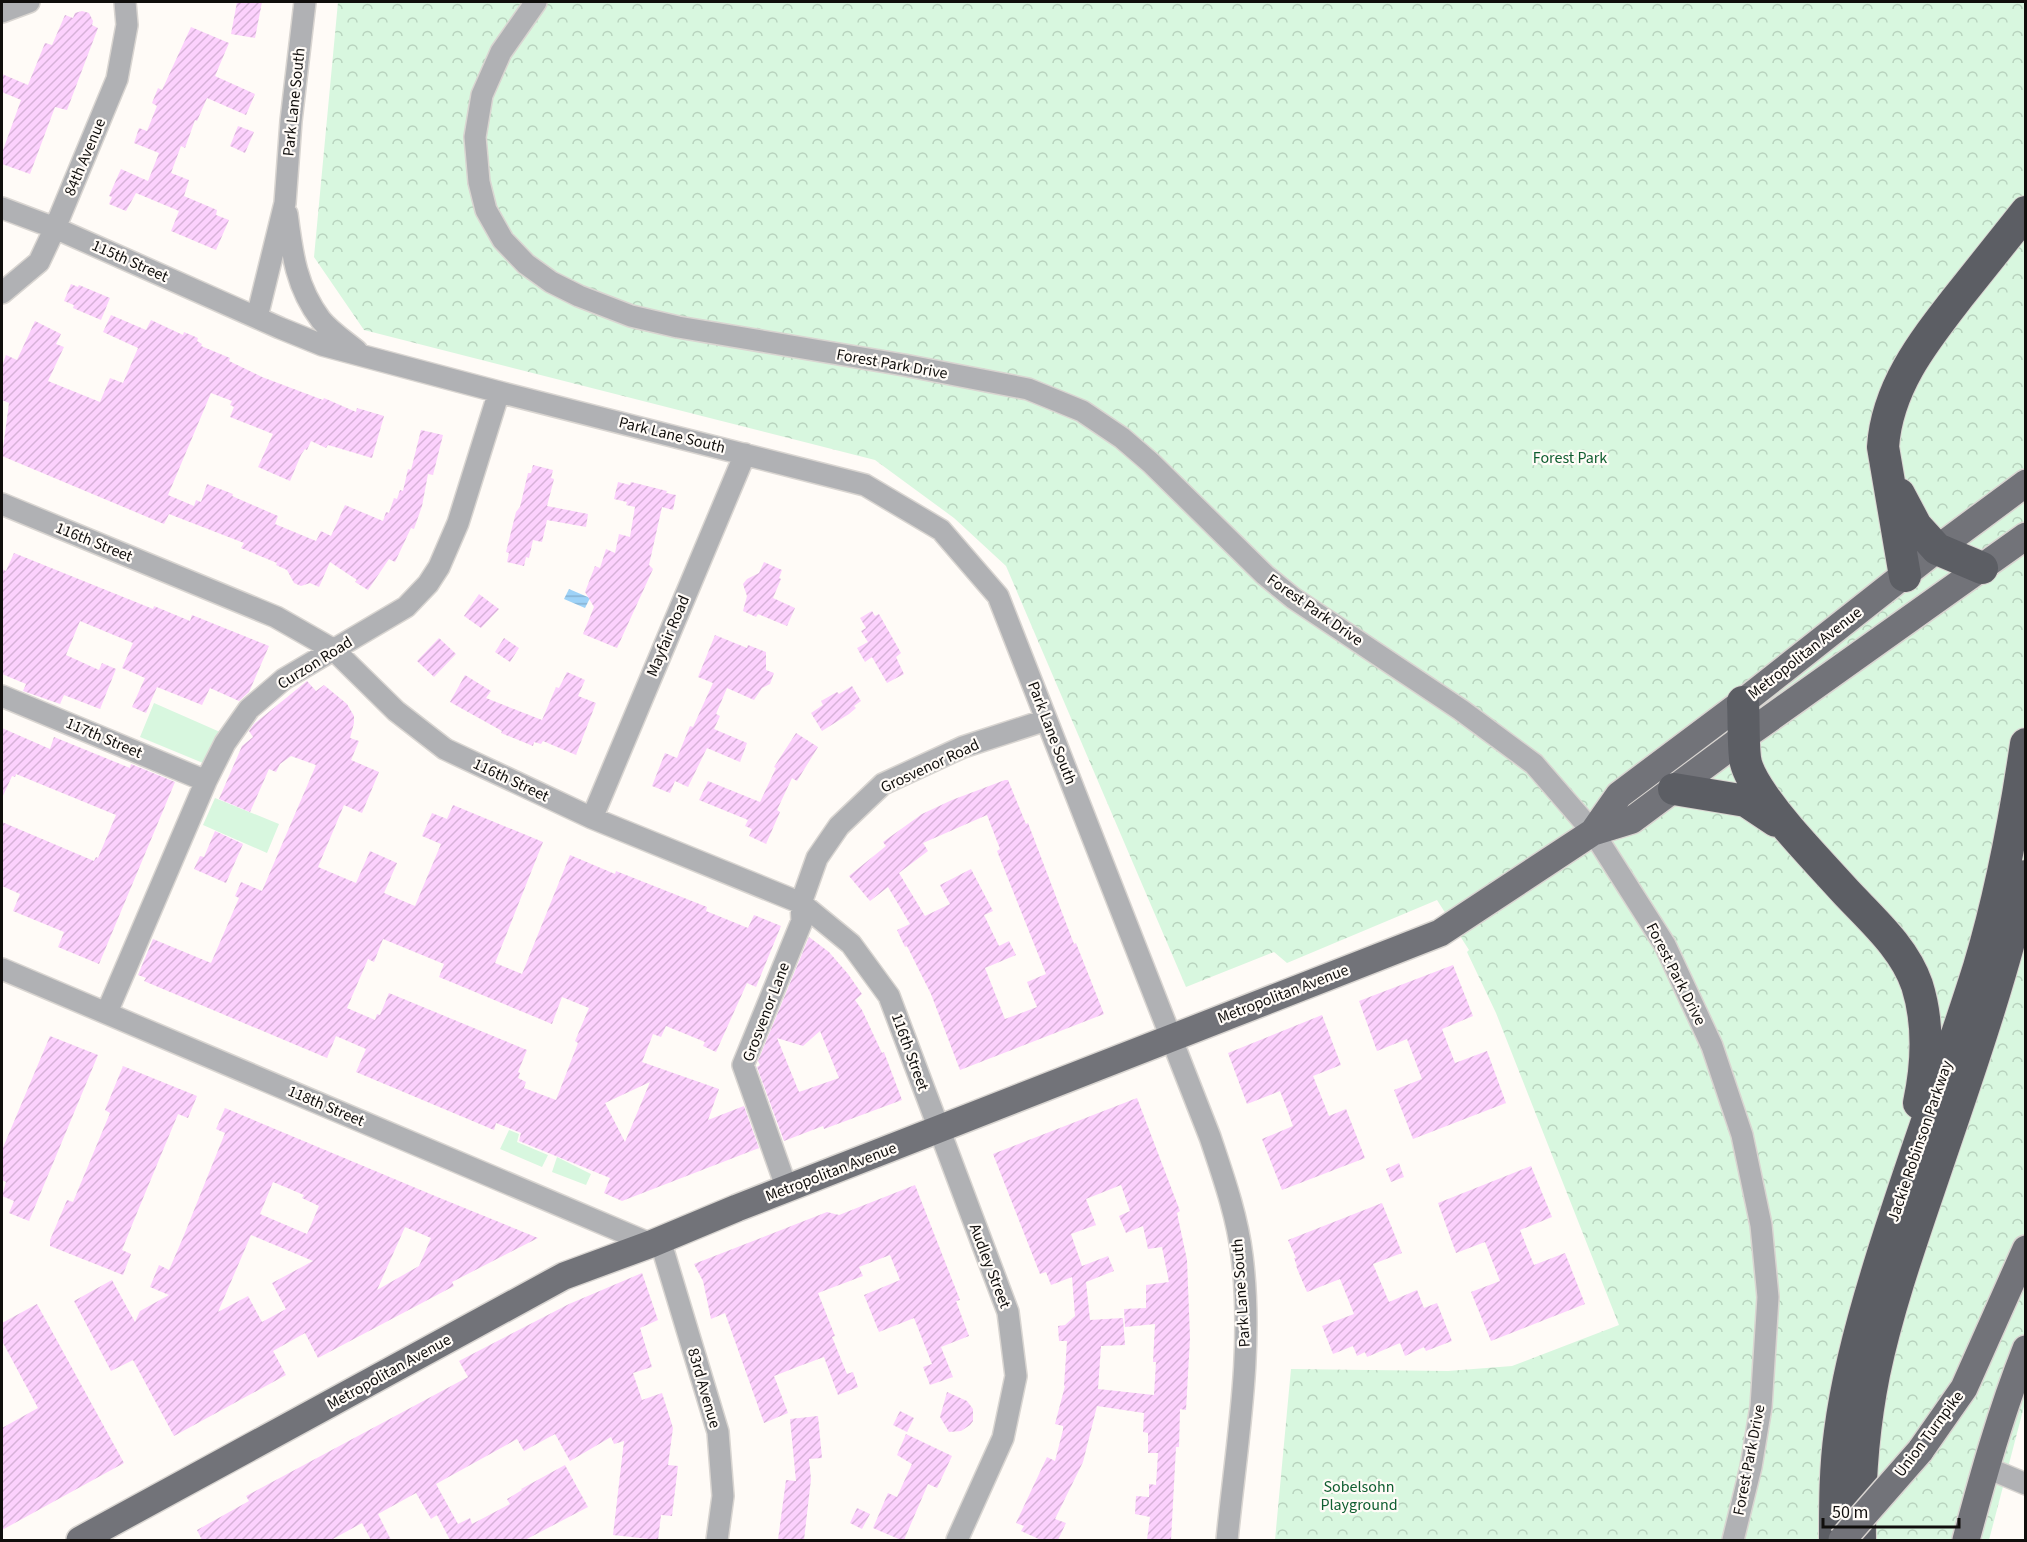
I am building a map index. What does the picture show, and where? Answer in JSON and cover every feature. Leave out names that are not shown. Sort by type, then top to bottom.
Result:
[{"type":"highway","points":[[1905,576],[1883,447],[1886,423],[1912,360],[1929,334],[2025,212]]},
{"type":"highway","points":[[1887,472],[1916,526],[1937,549],[1982,568]]},
{"type":"highway","points":[[1743,702],[1745,760],[1760,790],[1789,830],[1896,947],[1912,973],[1922,1007],[1925,1044],[1923,1083],[1887,1239]]},
{"type":"highway","name":"Jackie Robinson Parkway","points":[[1835,1540],[1836,1464],[1854,1350],[1887,1239],[1958,1031],[1988,933],[2004,865],[2025,744]]},
{"type":"highway","points":[[1674,789],[1746,801],[1789,830]]},
{"type":"highway","name":"Jackie Robinson Parkway","points":[[1860,1540],[1862,1451],[1869,1398],[1879,1352],[1904,1265],[1964,1088],[2012,932],[2025,876]]},
{"type":"highway","points":[[1964,1088],[1992,1050],[2025,953]]},
{"type":"main road","name":"Metropolitan Avenue","points":[[1593,832],[1619,795],[1743,702],[1937,549],[2025,483]]},
{"type":"main road","name":"Metropolitan Avenue","points":[[80,1540],[564,1276],[1440,933],[1593,832],[1632,820],[1745,736],[2025,536]]},
{"type":"main road","name":"Union Turnpike","points":[[1842,1540],[1920,1451],[1964,1388],[2025,1249]]},
{"type":"main road","points":[[1966,1540],[1985,1467],[2025,1349]]},
{"type":"street","points":[[2,12],[29,2]]},
{"type":"street","name":"84th Avenue","points":[[2,293],[39,262],[55,228],[117,80],[126,25],[125,2]]},
{"type":"street","name":"Park Lane South","points":[[305,2],[291,120],[285,203],[257,317],[322,345],[865,485],[941,530],[998,596],[1210,1137],[1229,1193],[1242,1256],[1246,1306],[1246,1350],[1227,1540]]},
{"type":"street","name":"Forest Park Drive","points":[[536,2],[501,52],[482,95],[475,137],[479,182],[486,210],[503,240],[526,264],[570,292],[631,316],[678,327],[904,365],[1028,389],[1082,411],[1122,438],[1151,463],[1265,576],[1461,710],[1534,764],[1593,832],[1665,945],[1712,1046],[1742,1135],[1761,1225],[1768,1297],[1761,1407],[1751,1467],[1733,1540]]},
{"type":"street","name":"Park Lane South","points":[[285,203],[293,261],[299,283],[321,320],[362,355]]},
{"type":"street","name":"115th Street","points":[[2,208],[55,228],[257,317]]},
{"type":"street","name":"Curzon Road","points":[[107,1012],[206,781],[225,743],[249,709],[284,679],[406,607],[428,584],[439,567],[458,523],[499,392]]},
{"type":"street","name":"Mayfair Road","points":[[591,818],[745,454]]},
{"type":"street","name":"116th Street","points":[[2,504],[276,617],[334,650],[396,711],[445,749],[591,818],[801,903],[851,944],[889,996],[938,1129]]},
{"type":"street","name":"117th Street","points":[[2,696],[206,781]]},
{"type":"street","name":"Grosvenor Road","points":[[801,903],[817,858],[838,826],[883,784],[963,747],[1046,720]]},
{"type":"street","name":"Grosvenor Lane","points":[[787,1189],[743,1065],[802,921],[801,903]]},
{"type":"street","name":"118th Street","points":[[2,969],[655,1242]]},
{"type":"street","name":"Audley Street","points":[[938,1129],[1008,1312],[1016,1376],[1004,1438],[957,1540]]},
{"type":"street","name":"83rd Avenue","points":[[655,1242],[718,1432],[723,1496],[717,1540]]},
{"type":"street","points":[[1985,1467],[2025,1484]]},
{"type":"green space","name":"Forest Park","points":[[338,2],[2025,2],[2026,1399],[1989,1540],[1275,1540],[1291,1369],[1448,1371],[1512,1366],[1619,1325],[1496,1013],[1467,952],[1469,950],[1437,900],[1287,963],[1274,952],[1186,987],[1006,566],[954,518],[875,460],[364,330],[314,257]]},
{"type":"green space","points":[[154,703],[220,732],[203,763],[140,737]]},
{"type":"green space","points":[[215,798],[279,824],[267,853],[203,825]]},
{"type":"green space","points":[[509,1130],[519,1134],[517,1142],[548,1155],[542,1167],[500,1149]]},
{"type":"green space","points":[[557,1157],[591,1174],[586,1185],[552,1172]]},
{"type":"water","points":[[569,589],[590,598],[585,608],[564,599]]},
{"type":"building","points":[[237,2],[262,2],[255,38],[231,34]]},
{"type":"building","points":[[82,11],[89,13],[93,21],[92,25],[98,28],[67,110],[55,107],[30,174],[2,164],[2,153],[21,100],[2,92],[2,74],[28,85],[45,43],[52,45],[65,15],[73,18],[75,13]]},
{"type":"building","points":[[191,27],[229,43],[215,76],[255,94],[246,115],[207,98],[197,121],[195,120],[185,148],[181,146],[171,173],[189,180],[184,196],[217,210],[216,215],[229,220],[216,250],[171,231],[179,211],[136,193],[126,211],[109,204],[112,197],[109,196],[121,169],[148,181],[159,153],[134,143],[139,128],[147,131],[157,106],[152,103],[158,88],[162,90]]},
{"type":"building","points":[[238,126],[254,132],[245,153],[230,146]]},
{"type":"building","points":[[71,284],[110,298],[101,320],[73,308],[74,305],[64,301]]},
{"type":"building","points":[[111,315],[146,330],[151,320],[183,335],[184,332],[198,338],[197,341],[202,344],[201,346],[230,358],[229,361],[262,377],[323,400],[324,398],[356,412],[357,408],[384,416],[372,458],[328,445],[326,448],[311,441],[307,450],[305,449],[301,455],[290,481],[258,467],[273,434],[230,417],[234,407],[230,405],[232,401],[211,393],[168,495],[194,506],[196,500],[201,502],[207,484],[278,516],[275,524],[316,541],[321,531],[331,536],[345,505],[383,521],[386,512],[389,513],[394,498],[397,499],[400,490],[403,491],[421,430],[443,435],[433,475],[428,474],[422,506],[414,529],[411,528],[395,562],[389,559],[368,590],[330,562],[319,587],[310,583],[301,586],[294,583],[287,570],[276,565],[277,563],[241,548],[244,543],[169,514],[164,524],[2,456],[9,403],[2,400],[2,366],[6,355],[17,360],[35,321],[61,334],[56,344],[64,347],[48,381],[100,402],[110,378],[123,383],[138,348],[103,332]]},
{"type":"building","points":[[533,465],[553,470],[551,478],[554,479],[547,506],[588,514],[586,527],[547,520],[542,542],[533,540],[529,558],[526,557],[524,566],[507,562],[509,553],[506,552],[528,473],[531,473]]},
{"type":"building","points":[[618,482],[630,485],[631,482],[676,495],[673,510],[662,507],[649,565],[653,569],[617,648],[583,634],[594,607],[585,592],[595,566],[600,568],[606,549],[615,553],[619,534],[630,537],[635,507],[626,505],[627,502],[614,499]]},
{"type":"building","points":[[14,553],[153,609],[154,606],[190,621],[192,615],[269,646],[249,692],[239,701],[210,688],[202,705],[157,687],[146,713],[132,707],[145,678],[122,668],[133,643],[80,621],[66,655],[99,670],[102,663],[116,669],[100,709],[64,695],[60,704],[23,691],[26,684],[2,674],[2,569],[6,571]]},
{"type":"building","points":[[764,562],[782,570],[779,578],[781,579],[773,598],[795,608],[787,626],[758,614],[756,617],[743,611],[747,596],[743,584],[747,579],[759,573]]},
{"type":"building","points":[[479,594],[499,609],[481,628],[464,616]]},
{"type":"building","points":[[872,611],[875,616],[879,614],[901,653],[896,657],[904,674],[887,683],[872,657],[865,662],[857,648],[868,642],[861,631],[866,628],[860,618]]},
{"type":"building","points":[[715,635],[747,648],[748,645],[766,652],[766,670],[774,673],[770,684],[762,688],[754,700],[727,688],[716,714],[720,716],[714,729],[747,743],[740,762],[707,748],[688,787],[675,781],[670,793],[652,786],[665,753],[677,758],[690,726],[693,727],[713,683],[698,677]]},
{"type":"building","points":[[439,638],[456,654],[434,677],[417,661]]},
{"type":"building","points":[[504,638],[519,648],[510,662],[495,652]]},
{"type":"building","points":[[567,672],[585,680],[578,696],[596,703],[576,755],[543,741],[541,744],[534,742],[533,746],[501,733],[502,731],[450,702],[465,675],[491,691],[486,698],[542,720],[556,687],[559,688]]},
{"type":"building","points":[[307,681],[316,691],[324,685],[347,704],[354,716],[350,738],[359,741],[351,760],[379,772],[362,813],[344,805],[318,867],[356,883],[370,851],[397,863],[384,893],[415,906],[441,844],[422,836],[432,813],[447,819],[453,805],[543,842],[495,963],[522,974],[570,855],[707,907],[706,911],[748,928],[754,915],[781,926],[756,987],[747,983],[716,1052],[703,1046],[705,1042],[666,1026],[661,1037],[653,1034],[642,1062],[719,1089],[708,1120],[744,1106],[759,1148],[622,1201],[604,1193],[610,1178],[519,1141],[521,1133],[496,1123],[494,1130],[356,1072],[366,1049],[336,1036],[327,1058],[144,981],[146,978],[138,975],[153,939],[211,963],[239,898],[235,896],[241,882],[262,891],[316,765],[291,756],[280,764],[276,772],[269,769],[250,812],[219,799],[242,746],[253,737],[249,731],[254,724]],"holes":[[[383,939],[444,964],[439,977],[552,1024],[562,997],[589,1008],[575,1041],[578,1043],[556,1100],[524,1088],[526,1082],[518,1078],[520,1073],[518,1072],[527,1050],[389,993],[380,1015],[377,1014],[375,1020],[347,1008],[368,959],[374,962]],[[650,1082],[625,1142],[605,1103]]]},
{"type":"building","points":[[852,686],[861,701],[849,714],[822,731],[811,713],[823,705],[821,701]]},
{"type":"building","points":[[2,728],[50,749],[54,737],[130,768],[131,764],[175,782],[99,964],[58,947],[64,932],[13,911],[20,894],[2,886],[2,822],[94,861],[96,857],[98,858],[116,815],[16,774],[15,777],[12,776],[2,798]]},
{"type":"building","points":[[796,733],[818,747],[797,781],[792,778],[777,810],[780,812],[766,844],[749,836],[752,829],[745,826],[748,820],[699,800],[708,781],[760,802],[776,768],[774,767]]},
{"type":"building","points":[[1008,780],[1026,824],[1028,823],[1074,944],[1076,943],[1104,1014],[960,1070],[931,994],[897,930],[910,924],[888,887],[870,901],[849,876],[886,846],[883,842],[922,814],[952,800]],"holes":[[[987,815],[1000,849],[997,851],[1046,974],[1027,982],[1037,1007],[1005,1019],[985,968],[1016,955],[1009,941],[999,946],[984,915],[993,911],[971,869],[940,885],[950,904],[925,916],[899,873],[928,851],[923,843]]]},
{"type":"building","points":[[215,831],[243,844],[226,883],[194,869],[200,856],[204,857]]},
{"type":"building","points":[[809,937],[829,952],[862,994],[855,1000],[882,1053],[884,1052],[902,1100],[784,1141],[757,1067],[760,1065],[758,1061]],"holes":[[[820,1031],[839,1078],[799,1092],[777,1038],[803,1046]]]},
{"type":"building","points":[[1453,965],[1473,1016],[1442,1029],[1455,1063],[1487,1051],[1506,1103],[1413,1139],[1394,1090],[1422,1079],[1407,1039],[1377,1051],[1359,1001]]},
{"type":"building","points":[[1322,1015],[1341,1065],[1313,1076],[1329,1116],[1346,1109],[1365,1158],[1282,1190],[1262,1139],[1293,1126],[1280,1091],[1247,1104],[1228,1053]]},
{"type":"building","points":[[50,1036],[98,1055],[29,1221],[9,1213],[14,1201],[2,1196],[6,1182],[2,1180],[2,1150]]},
{"type":"building","points":[[123,1066],[197,1096],[188,1118],[178,1114],[134,1220],[122,1250],[131,1254],[123,1275],[50,1246],[50,1240],[67,1200],[73,1202],[110,1113],[105,1110]]},
{"type":"building","points":[[1137,1098],[1180,1211],[1177,1213],[1187,1260],[1190,1338],[1186,1410],[1180,1409],[1171,1540],[1147,1540],[1150,1517],[1135,1514],[1136,1496],[1149,1497],[1149,1484],[1156,1485],[1158,1453],[1148,1453],[1148,1433],[1143,1432],[1144,1413],[1097,1406],[1083,1462],[1055,1519],[1066,1523],[1058,1540],[1041,1540],[1021,1531],[1024,1526],[1016,1523],[1047,1457],[1055,1461],[1063,1430],[1063,1426],[1055,1424],[1065,1386],[1067,1341],[1059,1341],[1058,1326],[1065,1325],[1075,1316],[1072,1277],[1051,1285],[1046,1272],[1040,1274],[993,1154]],"holes":[[[1121,1185],[1130,1211],[1119,1216],[1126,1233],[1143,1226],[1148,1249],[1162,1247],[1169,1282],[1146,1285],[1146,1308],[1124,1309],[1125,1327],[1155,1324],[1154,1395],[1098,1389],[1101,1346],[1125,1345],[1123,1318],[1090,1320],[1086,1282],[1114,1271],[1108,1256],[1082,1266],[1071,1234],[1096,1225],[1086,1199]]]},
{"type":"building","points":[[225,1108],[538,1238],[452,1282],[454,1286],[318,1358],[305,1333],[273,1351],[286,1375],[174,1436],[133,1360],[111,1371],[74,1301],[112,1280],[135,1322],[140,1311],[169,1295],[150,1287],[159,1265],[169,1270],[182,1240],[225,1133],[216,1129]],"holes":[[[273,1182],[304,1195],[302,1198],[319,1206],[307,1234],[260,1214]],[[405,1227],[431,1238],[419,1266],[377,1290]],[[251,1235],[313,1261],[272,1283],[286,1309],[262,1322],[248,1296],[218,1312]]]},
{"type":"building","points":[[1399,1163],[1404,1177],[1391,1182],[1386,1169]]},
{"type":"building","points":[[1531,1166],[1552,1217],[1520,1230],[1534,1265],[1565,1253],[1585,1304],[1491,1341],[1471,1292],[1500,1281],[1485,1242],[1456,1253],[1438,1203]]},
{"type":"building","points":[[915,1185],[960,1300],[956,1301],[969,1336],[941,1347],[953,1377],[930,1385],[923,1367],[932,1364],[914,1318],[879,1332],[864,1295],[900,1280],[890,1255],[859,1267],[863,1276],[818,1293],[847,1374],[853,1372],[858,1387],[838,1395],[824,1357],[797,1367],[774,1376],[788,1413],[764,1423],[725,1313],[711,1319],[703,1281],[694,1264],[827,1212],[839,1215]]},
{"type":"building","points":[[1382,1203],[1402,1253],[1373,1264],[1389,1302],[1417,1290],[1424,1308],[1437,1303],[1452,1341],[1426,1351],[1424,1347],[1405,1356],[1400,1343],[1367,1357],[1365,1352],[1357,1356],[1353,1346],[1333,1354],[1322,1326],[1354,1314],[1340,1279],[1307,1292],[1288,1240]]},
{"type":"building","points":[[642,1273],[658,1320],[640,1328],[652,1367],[633,1373],[642,1400],[662,1393],[673,1428],[668,1465],[678,1466],[672,1516],[661,1515],[658,1540],[613,1535],[624,1441],[614,1444],[611,1437],[570,1461],[555,1434],[524,1451],[517,1439],[436,1484],[458,1524],[470,1518],[472,1524],[510,1504],[507,1499],[521,1489],[565,1465],[588,1507],[525,1540],[450,1540],[437,1515],[431,1519],[416,1493],[378,1514],[391,1540],[371,1540],[362,1523],[331,1540],[202,1540],[197,1530],[249,1501],[246,1496],[468,1377],[459,1361],[569,1304]]},
{"type":"building","points":[[37,1304],[124,1463],[2,1530],[2,1428],[38,1408],[2,1341],[2,1323]]},
{"type":"building","points":[[947,1392],[967,1401],[973,1409],[973,1421],[961,1431],[949,1432],[940,1417]]},
{"type":"building","points":[[900,1411],[914,1418],[907,1432],[893,1425]]},
{"type":"building","points":[[818,1416],[822,1458],[809,1459],[811,1479],[804,1540],[778,1540],[786,1480],[796,1481],[790,1419]]},
{"type":"building","points":[[906,1434],[952,1456],[937,1488],[928,1484],[904,1540],[901,1540],[873,1528],[888,1493],[897,1497],[912,1464],[897,1455]]},
{"type":"building","points":[[857,1508],[870,1514],[862,1529],[850,1523]]},
{"type":"park label","name":"Sobelsohn Playground","points":[[1359,1496]]}]
